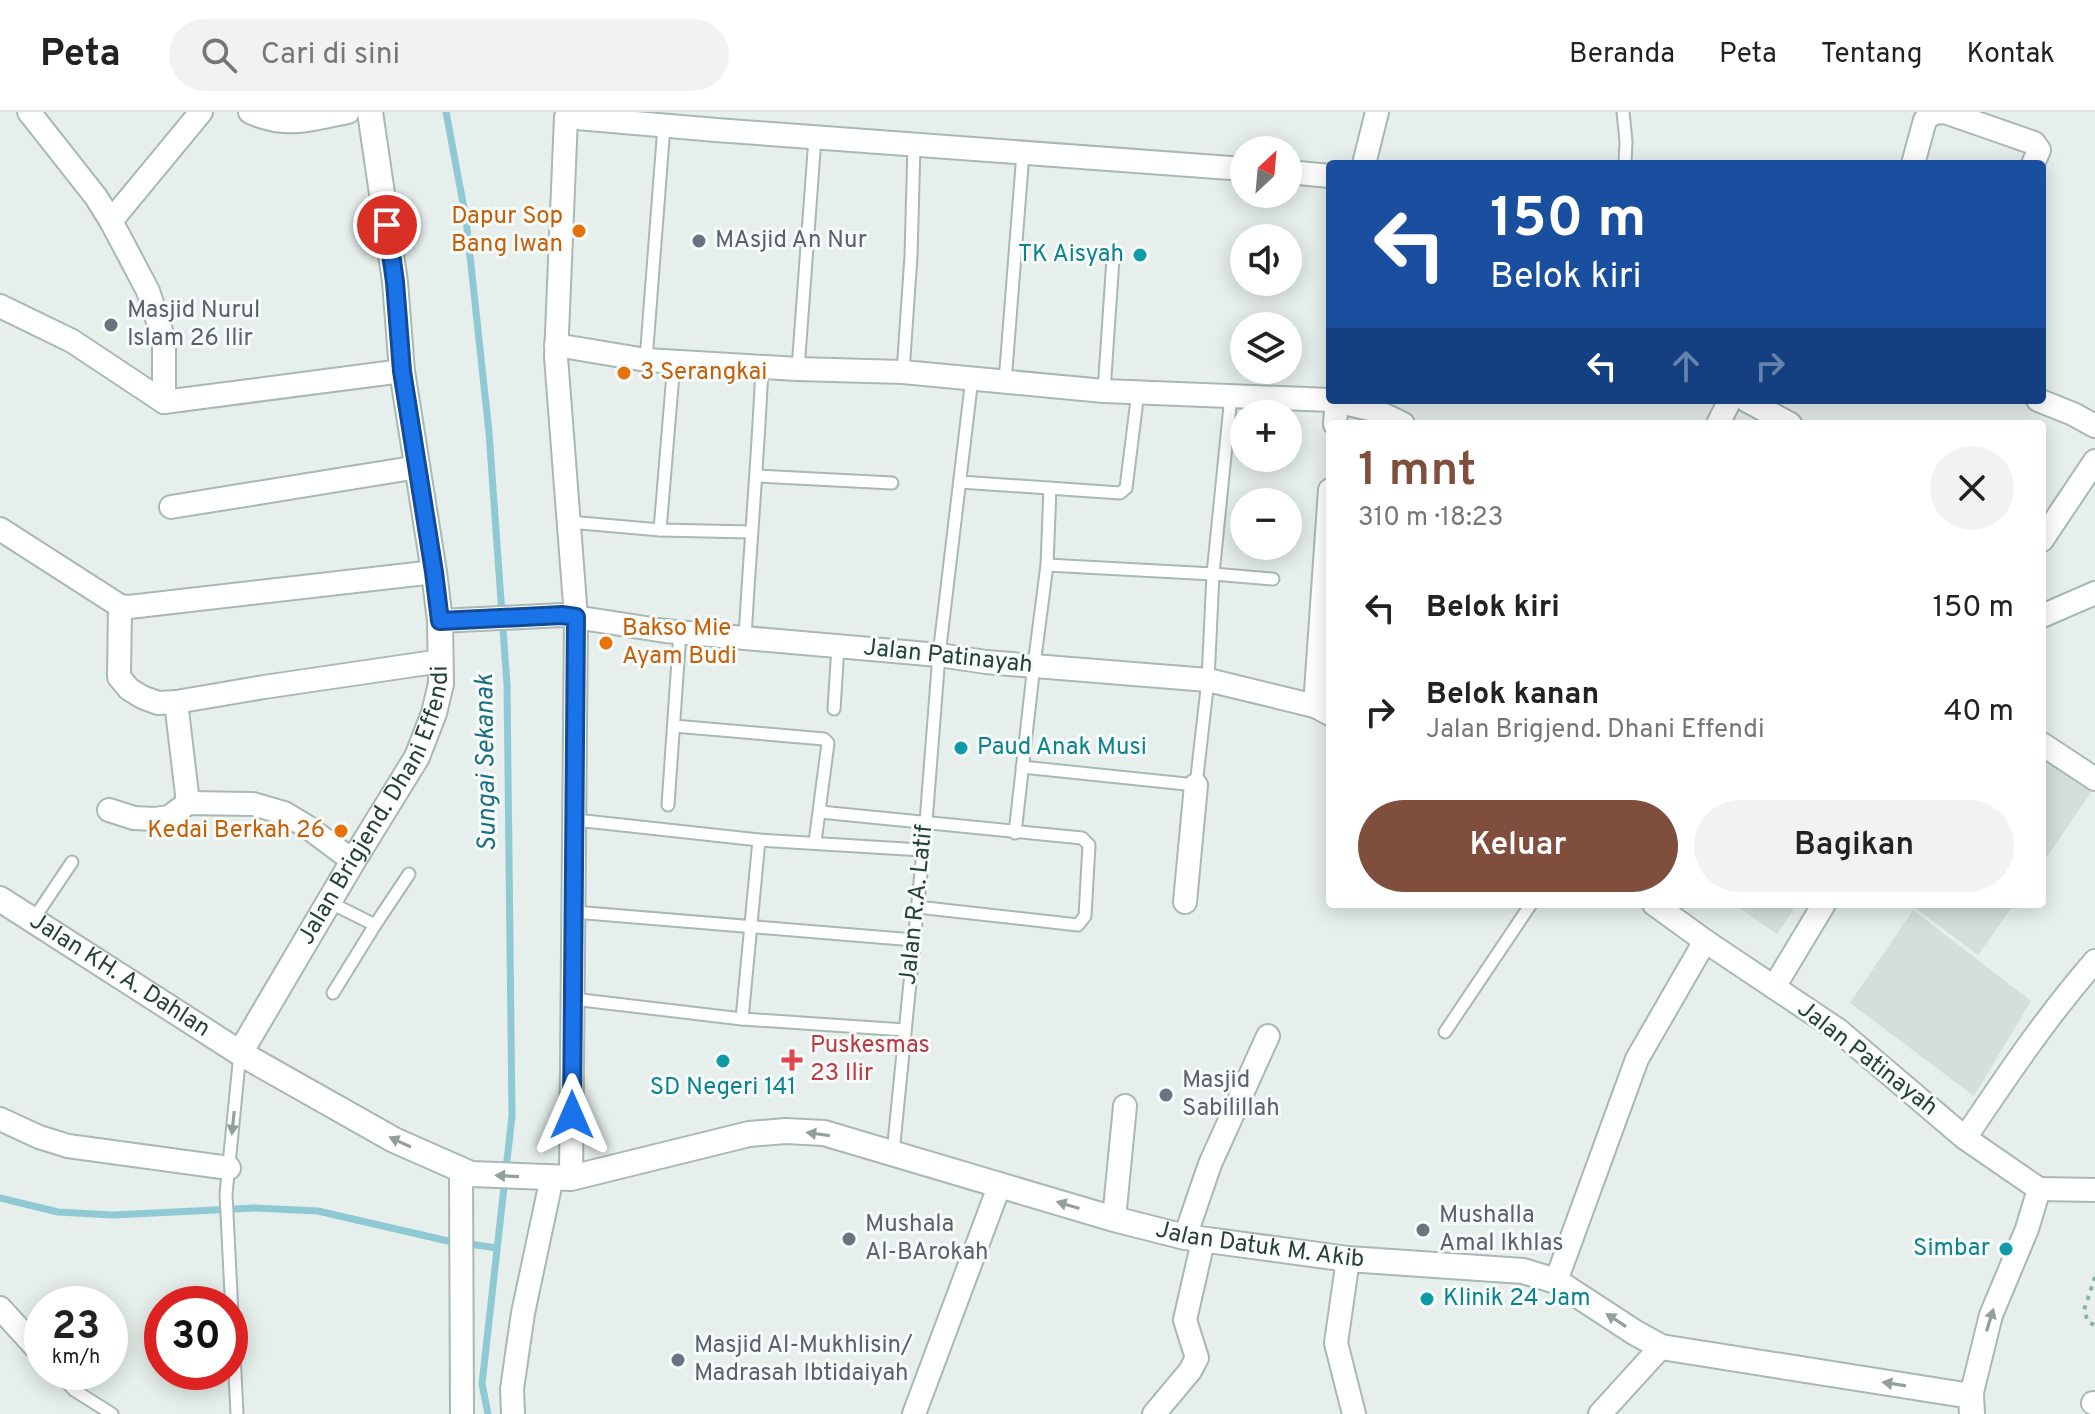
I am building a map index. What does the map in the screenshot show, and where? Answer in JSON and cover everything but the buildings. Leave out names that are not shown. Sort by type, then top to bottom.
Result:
[{"type":"street","points":[[29,112],[96,197],[148,291],[164,340],[164,402]]},
{"type":"street","points":[[111,221],[201,112]]},
{"type":"street","points":[[250,112],[263,118],[293,123],[348,112]]},
{"type":"street","name":"Jalan Brigjend. Dhani Effendi","points":[[240,1053],[417,757],[441,684],[440,621],[434,572],[402,371],[395,282],[370,112]]},
{"type":"street","points":[[1365,160],[1377,112]]},
{"type":"street","points":[[1914,160],[1925,120],[1933,113],[1945,112],[2034,143],[2039,150],[2035,160]]},
{"type":"street","points":[[513,1414],[512,1389],[523,1313],[555,1177],[573,999],[576,820],[569,522],[556,345],[565,115],[664,126],[1230,168]]},
{"type":"street","points":[[1302,173],[1326,176]]},
{"type":"street","points":[[0,306],[72,341],[164,402],[402,371]]},
{"type":"street","points":[[556,345],[674,362],[903,372],[1104,391],[1326,400]]},
{"type":"street","points":[[2046,403],[2095,426]]},
{"type":"street","points":[[1350,404],[1374,410],[1395,420]]},
{"type":"street","points":[[1753,404],[1783,420]]},
{"type":"street","points":[[2046,534],[2095,461]]},
{"type":"street","points":[[171,507],[418,467]]},
{"type":"street","points":[[0,529],[120,606],[141,607],[434,572]]},
{"type":"street","points":[[2046,614],[2095,593]]},
{"type":"street","points":[[1322,710],[1326,595]]},
{"type":"street","points":[[120,606],[119,677],[129,689],[158,703],[441,661]]},
{"type":"street","name":"Jalan Patinayah","points":[[440,621],[569,616],[680,632],[1208,680],[1322,710]]},
{"type":"street","points":[[176,702],[188,803]]},
{"type":"street","points":[[2046,747],[2095,779]]},
{"type":"street","points":[[1185,902],[1196,785]]},
{"type":"street","points":[[109,810],[134,818],[155,819],[169,817],[188,803],[253,804],[284,813],[353,861]]},
{"type":"street","name":"Jalan KH. A. Dahlan","points":[[0,899],[240,1053],[394,1140],[466,1172]]},
{"type":"street","name":"Jalan Patinayah","points":[[1660,908],[1838,1030],[1965,1138],[2039,1189]]},
{"type":"street","points":[[1774,987],[1822,908]]},
{"type":"street","points":[[1556,1281],[1637,1059],[1705,941]]},
{"type":"street","points":[[1965,1138],[2019,1059],[2095,961]]},
{"type":"street","points":[[1154,1414],[1197,1358],[1185,1320],[1194,1239],[1210,1164],[1268,1036]]},
{"type":"street","points":[[1114,1219],[1125,1106]]},
{"type":"street","points":[[0,1119],[68,1146],[229,1168]]},
{"type":"street","name":"Jalan Datuk M. Akib","points":[[466,1172],[555,1177],[749,1134],[786,1131],[824,1133],[1114,1219],[1194,1239],[1348,1259],[1523,1271],[1556,1281],[1661,1347],[1971,1405]]},
{"type":"street","points":[[462,1414],[466,1172]]},
{"type":"street","points":[[914,1414],[1000,1184]]},
{"type":"street","points":[[1971,1405],[1991,1315],[2027,1229],[2039,1189],[2095,1190]]},
{"type":"street","points":[[1348,1259],[1336,1343],[1354,1414]]},
{"type":"street","points":[[0,1308],[24,1334]]},
{"type":"street","points":[[1600,1414],[1661,1347]]},
{"type":"lane","points":[[1623,112],[1625,160]]},
{"type":"lane","points":[[646,360],[664,126]]},
{"type":"lane","points":[[798,369],[815,138]]},
{"type":"lane","points":[[903,372],[914,145]]},
{"type":"lane","points":[[1005,382],[1023,153]]},
{"type":"lane","points":[[1104,391],[1113,259]]},
{"type":"lane","points":[[660,530],[674,362]]},
{"type":"lane","points":[[745,638],[762,367]]},
{"type":"lane","name":"Jalan R.A. Latif","points":[[893,1154],[939,655],[972,378]]},
{"type":"lane","points":[[960,482],[1124,491],[1138,392]]},
{"type":"lane","points":[[1022,767],[1196,785],[1208,680],[1213,574],[1231,396]]},
{"type":"lane","points":[[757,476],[892,483]]},
{"type":"lane","points":[[1015,833],[1047,565],[1050,488]]},
{"type":"lane","points":[[569,522],[660,530],[751,532]]},
{"type":"lane","points":[[1047,565],[1273,579]]},
{"type":"lane","points":[[668,805],[680,632]]},
{"type":"lane","points":[[834,709],[838,646]]},
{"type":"lane","points":[[674,726],[824,739],[828,743],[815,842]]},
{"type":"lane","points":[[820,812],[1082,838],[1089,845],[1085,916],[1078,925],[917,907]]},
{"type":"lane","points":[[576,820],[759,840],[922,850]]},
{"type":"lane","points":[[742,1019],[759,840]]},
{"type":"lane","points":[[33,920],[72,862]]},
{"type":"lane","points":[[333,993],[409,874]]},
{"type":"lane","points":[[329,902],[375,925]]},
{"type":"lane","points":[[1445,1032],[1528,908]]},
{"type":"lane","points":[[574,912],[914,940]]},
{"type":"lane","points":[[573,999],[742,1019],[905,1030]]},
{"type":"lane","points":[[237,1414],[226,1194],[240,1053]]},
{"type":"lane","points":[[74,1390],[112,1414]]},
{"type":"path","points":[[2095,1277],[2084,1310],[2088,1322],[2095,1325]]},
{"type":"shaded area","points":[[2046,755],[2094,788],[2046,858]]},
{"type":"shaded area","points":[[1740,908],[1794,908],[1777,934]]},
{"type":"shaded area","points":[[1915,908],[2011,908],[1978,955]]},
{"type":"shaded area","points":[[1913,910],[2031,1001],[1974,1096],[1850,1003]]},
{"type":"waterway","name":"Sungai Sekanak","points":[[446,112],[466,219],[489,432],[507,685],[512,1116],[482,1384],[488,1414]]},
{"type":"waterway","points":[[0,1198],[58,1212],[113,1215],[255,1208],[318,1211],[448,1241],[497,1248]]},
{"type":"place","name":"Dapur Sop Bang Iwan","points":[[579,231]]},
{"type":"place","name":"MAsjid An Nur","points":[[699,241]]},
{"type":"place","name":"TK Aisyah","points":[[1140,255]]},
{"type":"place","name":"Masjid Nurul Islam 26 Ilir","points":[[111,325]]},
{"type":"place","name":"3 Serangkai","points":[[624,373]]},
{"type":"place","name":"Bakso Mie Ayam Budi","points":[[606,643]]},
{"type":"place","name":"Paud Anak Musi","points":[[961,748]]},
{"type":"place","name":"Kedai Berkah 26","points":[[341,831]]},
{"type":"place","name":"Puskesmas 23 Ilir","points":[[792,1060]]},
{"type":"place","name":"SD Negeri 141","points":[[723,1061]]},
{"type":"place","name":"Masjid Sabilillah","points":[[1166,1095]]},
{"type":"place","name":"Mushalla Amal Ikhlas","points":[[1423,1230]]},
{"type":"place","name":"Mushala Al-BArokah","points":[[849,1239]]},
{"type":"place","name":"Simbar","points":[[2006,1249]]},
{"type":"place","name":"Klinik 24 Jam","points":[[1427,1299]]},
{"type":"place","name":"Masjid Al-Mukhlisin/ Madrasah Ibtidaiyah","points":[[678,1360]]},
{"type":"route","points":[[387,225],[402,371],[440,621],[562,615],[576,617],[572,1115]]}]
